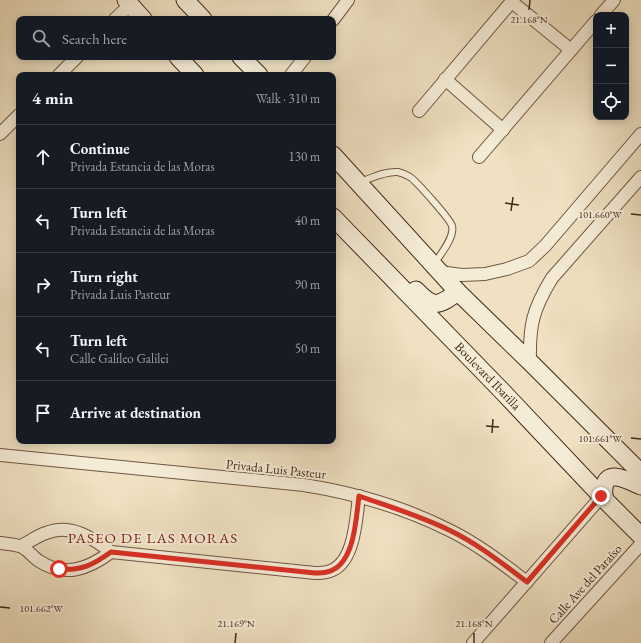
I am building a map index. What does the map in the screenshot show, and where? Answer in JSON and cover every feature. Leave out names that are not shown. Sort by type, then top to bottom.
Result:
[{"type":"main road","points":[[184,0],[200,16]]},
{"type":"main road","points":[[128,2],[140,16]]},
{"type":"main road","points":[[181,60],[192,72]]},
{"type":"main road","points":[[244,60],[255,72]]},
{"type":"main road","points":[[336,159],[458,292],[641,473]]},
{"type":"main road","name":"Boulevard Ibarilla","points":[[336,220],[361,244],[641,536]]},
{"type":"main road","points":[[361,244],[384,257],[424,299],[430,302],[442,303],[458,292]]},
{"type":"main road","points":[[603,498],[606,481],[611,478],[619,477],[641,486]]},
{"type":"street","points":[[604,12],[614,0]]},
{"type":"street","points":[[336,16],[346,1]]},
{"type":"street","points":[[419,111],[512,1],[571,50]]},
{"type":"street","points":[[117,16],[128,2]]},
{"type":"street","points":[[479,157],[593,24]]},
{"type":"street","points":[[62,72],[74,60]]},
{"type":"street","points":[[293,72],[303,60]]},
{"type":"street","points":[[445,79],[503,130]]},
{"type":"street","points":[[0,134],[16,118]]},
{"type":"street","points":[[436,269],[462,275],[485,274],[507,269],[529,261],[545,246],[641,134]]},
{"type":"street","points":[[530,362],[530,340],[533,318],[541,297],[552,278],[641,177]]},
{"type":"street","name":"Privada Luis Pasteur","points":[[0,455],[304,485],[337,490],[416,515],[452,531],[484,551],[527,582]]},
{"type":"street","points":[[21,546],[47,532],[66,530],[80,533],[111,552],[315,573],[328,572],[340,566],[352,545],[359,496]]},
{"type":"street","points":[[473,643],[603,498]]},
{"type":"street","points":[[0,543],[21,546],[40,562],[50,567],[64,570],[90,566],[111,552]]},
{"type":"street","name":"Calle Ave del Paraíso","points":[[551,643],[641,544]]},
{"type":"lane","points":[[358,183],[389,172],[400,172],[410,177],[448,218],[452,226],[452,235],[436,269]]},
{"type":"district","name":"PASEO DE LAS MORAS","points":[[153,537]]},
{"type":"route","points":[[59,569],[69,570],[90,566],[111,552],[315,573],[328,572],[340,566],[352,545],[359,496],[416,515],[452,531],[484,551],[527,582],[601,496]]}]
